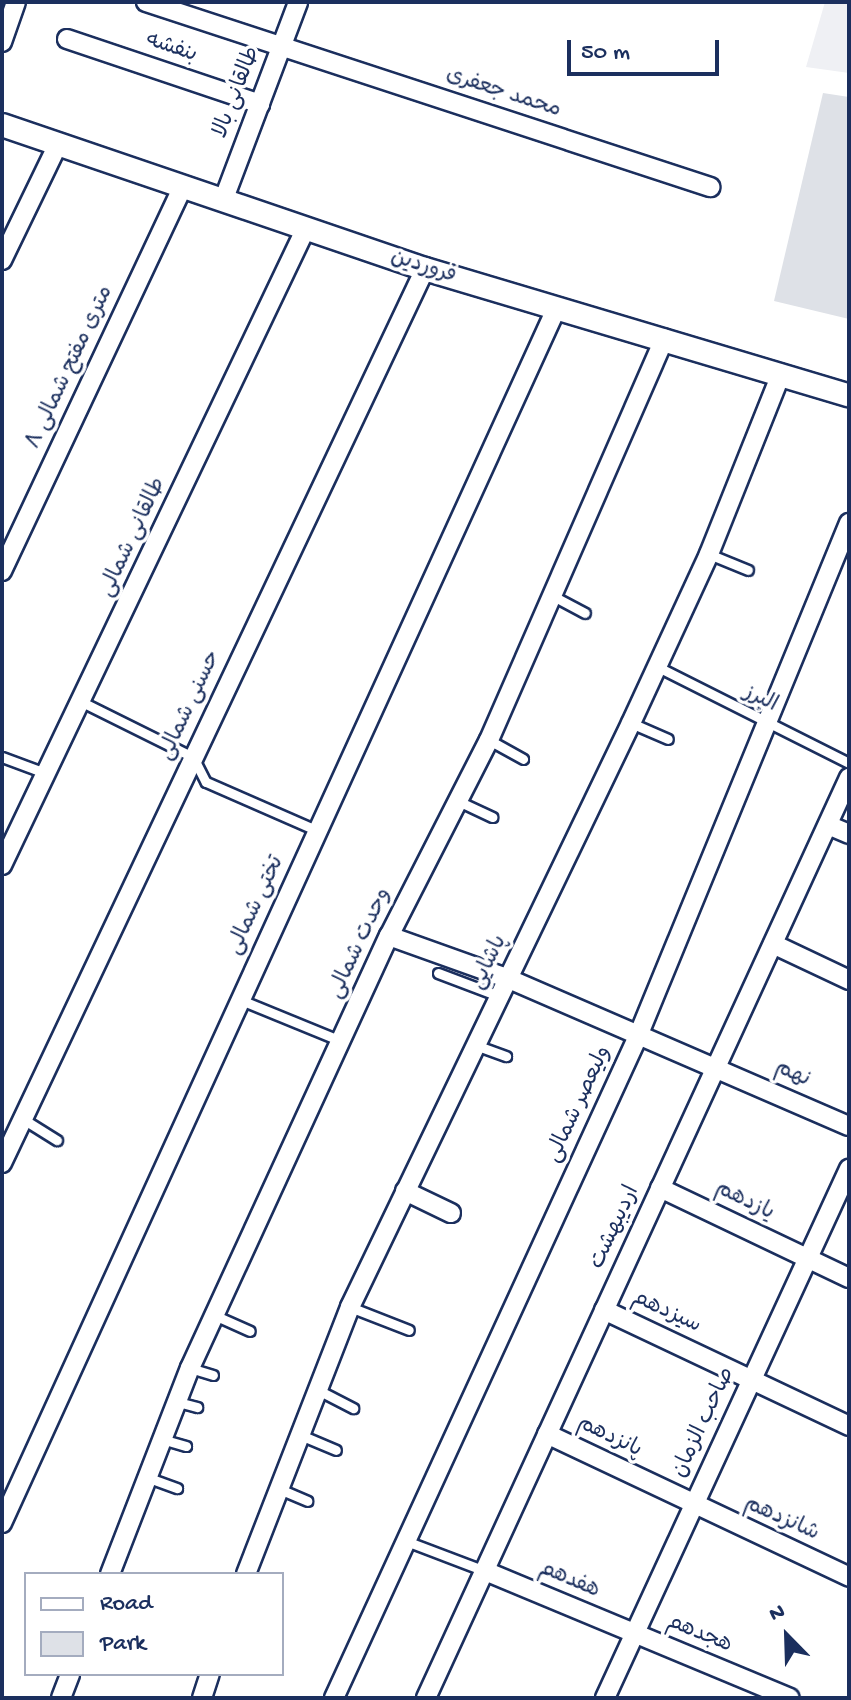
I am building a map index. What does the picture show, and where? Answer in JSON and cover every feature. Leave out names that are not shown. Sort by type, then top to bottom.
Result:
[{"type":"street","points":[[2,42],[16,2]]},
{"type":"street","name":"محمد جعفری","points":[[146,2],[710,187]]},
{"type":"street","name":"طالقانی بالا","points":[[223,201],[298,2]]},
{"type":"street","name":"بنفشه","points":[[67,39],[260,104]]},
{"type":"street","name":"فروردین","points":[[2,125],[425,269],[849,395]]},
{"type":"street","points":[[2,260],[58,144]]},
{"type":"street","name":"۸ متری مفتح شمالی","points":[[2,571],[183,186]]},
{"type":"street","name":"طالقانی شمالی","points":[[2,865],[45,773],[84,703],[305,230]]},
{"type":"street","name":"حسنی شمالی","points":[[2,1163],[425,269]]},
{"type":"street","name":"تختی شمالی","points":[[2,1523],[556,309]]},
{"type":"street","name":"وحدت شمالی","points":[[111,1572],[165,1440],[190,1368],[389,936],[489,740],[664,339]]},
{"type":"street","name":"پاشایی","points":[[247,1572],[350,1307],[631,723],[709,554],[781,374]]},
{"type":"street","name":"ولیعصر شمالی","points":[[334,1698],[638,1036],[849,523]]},
{"type":"street","name":"اردیبهشت","points":[[434,1696],[485,1571],[849,778]]},
{"type":"street","points":[[828,825],[849,834]]},
{"type":"street","name":"نهم","points":[[389,936],[509,979],[849,1126]]},
{"type":"street","points":[[773,944],[849,980]]},
{"type":"street","name":"صاحب الزمان","points":[[605,1698],[849,1169]]},
{"type":"street","name":"یازدهم","points":[[660,1188],[849,1278]]},
{"type":"street","points":[[405,1191],[451,1213]]},
{"type":"street","name":"سیزدهم","points":[[604,1310],[849,1426]]},
{"type":"street","name":"پانزدهم","points":[[547,1434],[693,1506]]},
{"type":"street","name":"شانزدهم","points":[[693,1506],[849,1577]]},
{"type":"street","name":"هفدهم","points":[[485,1571],[634,1635]]},
{"type":"street","name":"هجدهم","points":[[634,1635],[790,1698]]},
{"type":"street","points":[[61,1698],[69,1676]]},
{"type":"street","points":[[202,1698],[209,1676]]},
{"type":"lane","points":[[709,554],[748,570]]},
{"type":"lane","points":[[553,596],[585,613]]},
{"type":"lane","name":"البرز","points":[[656,666],[766,724],[849,763]]},
{"type":"lane","points":[[84,703],[193,757],[206,782],[318,831]]},
{"type":"lane","points":[[631,723],[668,739]]},
{"type":"lane","points":[[489,740],[523,759]]},
{"type":"lane","points":[[2,757],[45,773]]},
{"type":"lane","points":[[458,801],[493,817]]},
{"type":"lane","points":[[438,973],[499,996]]},
{"type":"lane","points":[[241,1000],[343,1041]]},
{"type":"lane","points":[[478,1046],[506,1056]]},
{"type":"lane","points":[[23,1119],[57,1140]]},
{"type":"lane","points":[[350,1307],[409,1330]]},
{"type":"lane","points":[[214,1315],[250,1331]]},
{"type":"lane","points":[[190,1368],[213,1375]]},
{"type":"lane","points":[[316,1389],[353,1408]]},
{"type":"lane","points":[[178,1402],[197,1407]]},
{"type":"lane","points":[[298,1434],[336,1450]]},
{"type":"lane","points":[[165,1440],[186,1446]]},
{"type":"lane","points":[[149,1478],[177,1488]]},
{"type":"lane","points":[[277,1488],[307,1501]]},
{"type":"lane","points":[[406,1541],[485,1571]]},
{"type":"shaded area","points":[[825,2],[849,2],[849,73],[806,67]]},
{"type":"green space","points":[[823,93],[849,97],[849,319],[774,301]]}]
